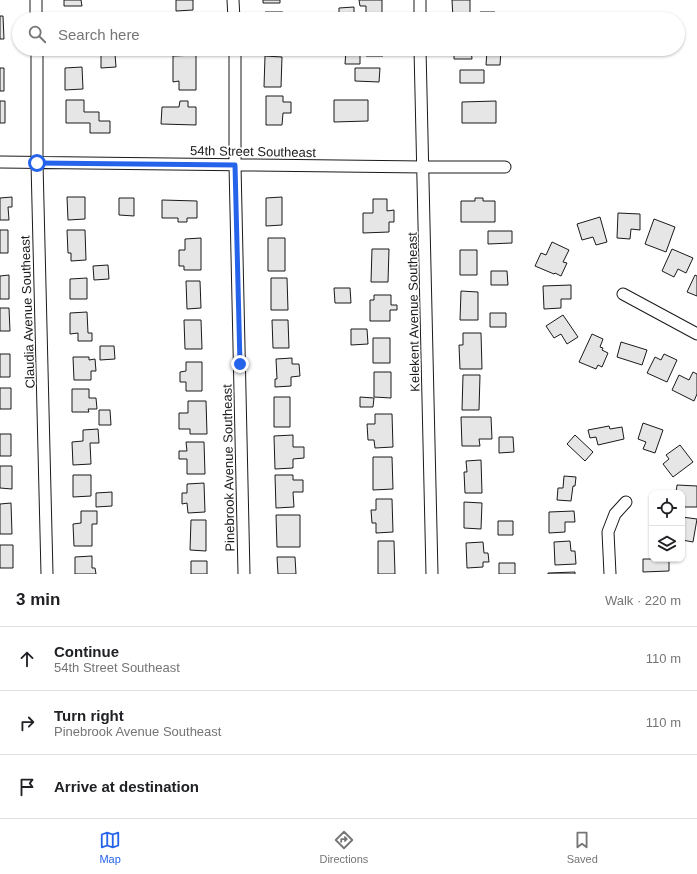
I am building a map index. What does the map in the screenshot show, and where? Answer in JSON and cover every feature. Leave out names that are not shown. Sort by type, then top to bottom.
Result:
[{"type":"street","points":[[36,0],[36,12]]},
{"type":"street","points":[[233,0],[234,12]]},
{"type":"street","points":[[420,0],[420,12]]},
{"type":"street","name":"Claudia Avenue Southeast","points":[[37,56],[37,163],[47,574]]},
{"type":"street","name":"Pinebrook Avenue Southeast","points":[[235,56],[235,165],[244,574]]},
{"type":"street","name":"Kelekent Avenue Southeast","points":[[420,56],[424,167],[432,574]]},
{"type":"street","name":"54th Street Southeast","points":[[0,162],[505,167]]},
{"type":"street","points":[[623,294],[697,334]]},
{"type":"street","points":[[610,574],[608,532],[615,514],[626,502]]},
{"type":"building","points":[[64,0],[81,0],[82,6],[64,6]]},
{"type":"building","points":[[176,0],[193,0],[193,10],[176,11]]},
{"type":"building","points":[[263,0],[280,0],[280,3],[263,3]]},
{"type":"building","points":[[359,0],[382,0],[382,12],[366,12],[366,6],[360,6]]},
{"type":"building","points":[[452,0],[470,0],[470,12],[453,12]]},
{"type":"building","points":[[354,7],[354,12],[339,12],[339,8]]},
{"type":"building","points":[[0,16],[3,16],[4,39],[0,39]]},
{"type":"building","points":[[101,56],[115,56],[116,67],[101,68]]},
{"type":"building","points":[[173,56],[196,56],[196,90],[179,90],[179,81],[173,82]]},
{"type":"building","points":[[265,56],[282,57],[281,87],[264,87]]},
{"type":"building","points":[[346,56],[360,56],[360,64],[345,64]]},
{"type":"building","points":[[454,56],[472,56],[472,59],[454,59]]},
{"type":"building","points":[[487,56],[501,56],[500,65],[486,65]]},
{"type":"building","points":[[82,67],[83,89],[65,90],[65,68]]},
{"type":"building","points":[[0,68],[4,68],[4,91],[0,91]]},
{"type":"building","points":[[355,68],[380,68],[379,82],[355,81]]},
{"type":"building","points":[[460,70],[484,70],[484,83],[460,83]]},
{"type":"building","points":[[266,96],[283,96],[283,102],[291,102],[291,113],[283,113],[282,125],[266,125]]},
{"type":"building","points":[[66,100],[84,100],[84,112],[99,112],[99,121],[110,121],[110,133],[90,133],[90,123],[66,123]]},
{"type":"building","points":[[334,100],[368,100],[368,121],[334,122]]},
{"type":"building","points":[[0,101],[5,101],[5,123],[0,123]]},
{"type":"building","points":[[180,101],[188,101],[188,107],[196,107],[196,125],[161,124],[162,107],[179,107]]},
{"type":"building","points":[[496,101],[496,123],[462,123],[462,102]]},
{"type":"building","points":[[12,197],[12,207],[8,207],[9,220],[0,220],[0,198]]},
{"type":"building","points":[[67,197],[85,197],[85,219],[68,220]]},
{"type":"building","points":[[282,197],[282,225],[266,226],[266,198]]},
{"type":"building","points":[[119,198],[134,198],[134,216],[119,215]]},
{"type":"building","points":[[475,198],[483,198],[483,201],[495,201],[495,222],[461,222],[461,201],[475,201]]},
{"type":"building","points":[[373,199],[387,199],[387,211],[394,210],[394,222],[389,222],[389,232],[363,233],[363,213],[373,213]]},
{"type":"building","points":[[162,200],[197,201],[197,218],[187,218],[187,222],[178,222],[178,218],[162,218]]},
{"type":"building","points":[[618,213],[640,214],[640,230],[631,229],[630,239],[617,238]]},
{"type":"building","points":[[600,217],[607,242],[596,245],[593,237],[582,240],[577,224]]},
{"type":"building","points":[[654,219],[675,227],[666,252],[645,244]]},
{"type":"building","points":[[0,230],[8,230],[8,253],[0,253]]},
{"type":"building","points":[[67,230],[85,230],[86,260],[71,261],[71,253],[68,253]]},
{"type":"building","points":[[488,231],[512,231],[512,243],[488,244]]},
{"type":"building","points":[[201,238],[201,270],[184,270],[184,266],[179,266],[179,250],[185,250],[185,239]]},
{"type":"building","points":[[268,238],[285,238],[285,271],[268,271]]},
{"type":"building","points":[[552,242],[569,250],[563,262],[567,263],[561,276],[535,266],[541,253],[546,255]]},
{"type":"building","points":[[372,249],[389,249],[388,282],[371,282]]},
{"type":"building","points":[[672,249],[693,258],[686,273],[678,269],[674,277],[662,271]]},
{"type":"building","points":[[460,250],[477,250],[477,275],[460,275]]},
{"type":"building","points":[[108,265],[109,279],[94,280],[93,266]]},
{"type":"building","points":[[491,271],[507,271],[508,285],[491,285]]},
{"type":"building","points":[[9,275],[9,299],[0,299],[0,276]]},
{"type":"building","points":[[695,275],[697,276],[697,296],[687,292]]},
{"type":"building","points":[[87,278],[87,299],[70,299],[70,279]]},
{"type":"building","points":[[271,278],[287,278],[288,310],[271,310]]},
{"type":"building","points":[[186,281],[200,281],[201,308],[187,309]]},
{"type":"building","points":[[571,285],[571,299],[561,299],[561,308],[544,309],[543,286]]},
{"type":"building","points":[[334,288],[350,288],[351,303],[335,303]]},
{"type":"building","points":[[461,291],[478,292],[478,320],[460,320]]},
{"type":"building","points":[[374,295],[391,295],[391,305],[397,305],[397,310],[390,310],[390,321],[370,321],[370,300],[374,300]]},
{"type":"building","points":[[0,308],[9,308],[10,331],[0,331]]},
{"type":"building","points":[[87,312],[88,333],[92,333],[92,341],[78,341],[78,333],[70,334],[70,313]]},
{"type":"building","points":[[490,313],[506,313],[506,327],[490,327]]},
{"type":"building","points":[[563,315],[578,337],[567,344],[561,334],[554,338],[546,326]]},
{"type":"building","points":[[184,320],[201,320],[202,349],[185,349]]},
{"type":"building","points":[[272,320],[288,320],[289,348],[273,348]]},
{"type":"building","points":[[351,329],[367,329],[368,344],[351,345]]},
{"type":"building","points":[[463,333],[481,333],[482,369],[460,369],[459,345],[463,345]]},
{"type":"building","points":[[592,334],[603,339],[600,347],[608,353],[602,367],[598,365],[596,369],[579,362]]},
{"type":"building","points":[[373,338],[390,338],[390,363],[373,363]]},
{"type":"building","points":[[621,342],[647,350],[642,365],[617,357]]},
{"type":"building","points":[[100,346],[114,346],[115,359],[100,360]]},
{"type":"building","points":[[0,354],[10,354],[10,377],[0,377]]},
{"type":"building","points":[[664,354],[677,360],[667,382],[647,373],[655,357],[661,360]]},
{"type":"building","points":[[73,357],[89,357],[89,360],[95,359],[96,371],[91,371],[91,380],[74,380]]},
{"type":"building","points":[[292,358],[292,364],[299,364],[300,376],[291,377],[291,386],[275,387],[275,379],[277,379],[276,359]]},
{"type":"building","points":[[186,362],[202,362],[202,391],[186,391],[186,382],[180,382],[180,372],[186,371]]},
{"type":"building","points":[[374,372],[391,372],[391,398],[374,397]]},
{"type":"building","points":[[693,372],[697,374],[697,394],[694,401],[672,390],[679,375],[689,380]]},
{"type":"building","points":[[463,375],[480,375],[479,410],[462,410]]},
{"type":"building","points":[[0,388],[11,388],[11,409],[0,409]]},
{"type":"building","points":[[72,389],[89,389],[89,398],[96,398],[97,409],[88,409],[89,412],[72,412]]},
{"type":"building","points":[[274,397],[290,397],[290,427],[274,427]]},
{"type":"building","points":[[360,397],[374,398],[373,407],[360,407]]},
{"type":"building","points":[[188,401],[206,401],[207,434],[190,434],[190,429],[179,429],[179,413],[188,413]]},
{"type":"building","points":[[99,410],[110,410],[111,425],[99,425]]},
{"type":"building","points":[[375,414],[392,414],[393,447],[375,448],[374,440],[368,440],[367,424],[375,424]]},
{"type":"building","points":[[461,417],[491,417],[492,439],[479,439],[480,446],[462,446]]},
{"type":"building","points":[[643,423],[663,430],[655,453],[643,449],[646,442],[638,439]]},
{"type":"building","points":[[609,426],[610,429],[622,427],[624,439],[598,445],[596,437],[590,438],[588,430]]},
{"type":"building","points":[[98,429],[99,443],[90,443],[91,464],[73,465],[72,442],[83,441],[83,430]]},
{"type":"building","points":[[0,434],[11,434],[11,456],[0,456]]},
{"type":"building","points":[[293,435],[293,447],[304,447],[304,458],[293,459],[293,468],[275,469],[274,436]]},
{"type":"building","points":[[575,435],[593,452],[585,461],[567,444]]},
{"type":"building","points":[[499,437],[513,437],[514,452],[499,453]]},
{"type":"building","points":[[186,442],[204,442],[205,474],[187,474],[187,459],[179,459],[179,451],[187,451]]},
{"type":"building","points":[[680,445],[693,462],[673,477],[663,464],[669,459],[666,455]]},
{"type":"building","points":[[373,457],[392,457],[393,489],[373,490]]},
{"type":"building","points":[[481,460],[482,493],[465,493],[464,472],[467,472],[466,461]]},
{"type":"building","points":[[0,466],[12,466],[12,489],[0,488]]},
{"type":"building","points":[[73,475],[91,475],[91,496],[73,497]]},
{"type":"building","points":[[275,475],[293,475],[293,480],[303,480],[303,492],[293,492],[294,507],[276,508]]},
{"type":"building","points":[[564,476],[576,477],[571,501],[557,500],[558,488],[563,488]]},
{"type":"building","points":[[204,483],[205,512],[188,513],[187,503],[182,504],[182,493],[187,493],[187,484]]},
{"type":"building","points":[[677,485],[697,486],[697,507],[685,507],[685,490],[676,490]]},
{"type":"building","points":[[112,492],[112,506],[96,507],[96,493]]},
{"type":"building","points":[[376,499],[392,499],[393,532],[376,533],[376,523],[372,523],[371,510],[376,510]]},
{"type":"building","points":[[464,502],[482,503],[481,529],[464,528]]},
{"type":"building","points":[[11,503],[12,534],[0,534],[0,504]]},
{"type":"building","points":[[81,511],[97,511],[97,524],[92,524],[92,546],[74,546],[73,524],[81,523]]},
{"type":"building","points":[[574,511],[575,522],[565,522],[565,532],[549,533],[549,512]]},
{"type":"building","points":[[276,515],[300,515],[300,547],[277,547]]},
{"type":"building","points":[[685,517],[697,519],[693,542],[685,541]]},
{"type":"building","points":[[191,520],[206,520],[206,551],[190,550]]},
{"type":"building","points":[[498,521],[513,521],[513,535],[498,535]]},
{"type":"building","points":[[378,541],[394,541],[395,574],[378,574]]},
{"type":"building","points":[[570,541],[571,551],[575,551],[576,564],[555,565],[554,542]]},
{"type":"building","points":[[483,542],[484,553],[488,553],[489,562],[483,562],[483,567],[467,568],[466,543]]},
{"type":"building","points":[[0,545],[13,545],[13,568],[0,568]]},
{"type":"building","points":[[92,556],[92,568],[95,568],[96,574],[75,574],[75,557]]},
{"type":"building","points":[[277,557],[295,557],[296,574],[278,574]]},
{"type":"building","points":[[643,559],[649,559],[649,562],[669,562],[669,571],[643,572]]},
{"type":"building","points":[[191,561],[207,561],[207,574],[191,574]]},
{"type":"building","points":[[499,563],[515,563],[515,574],[499,574]]},
{"type":"building","points":[[575,572],[575,574],[548,574],[548,573]]},
{"type":"route","points":[[37,163],[235,165],[240,364]]}]
